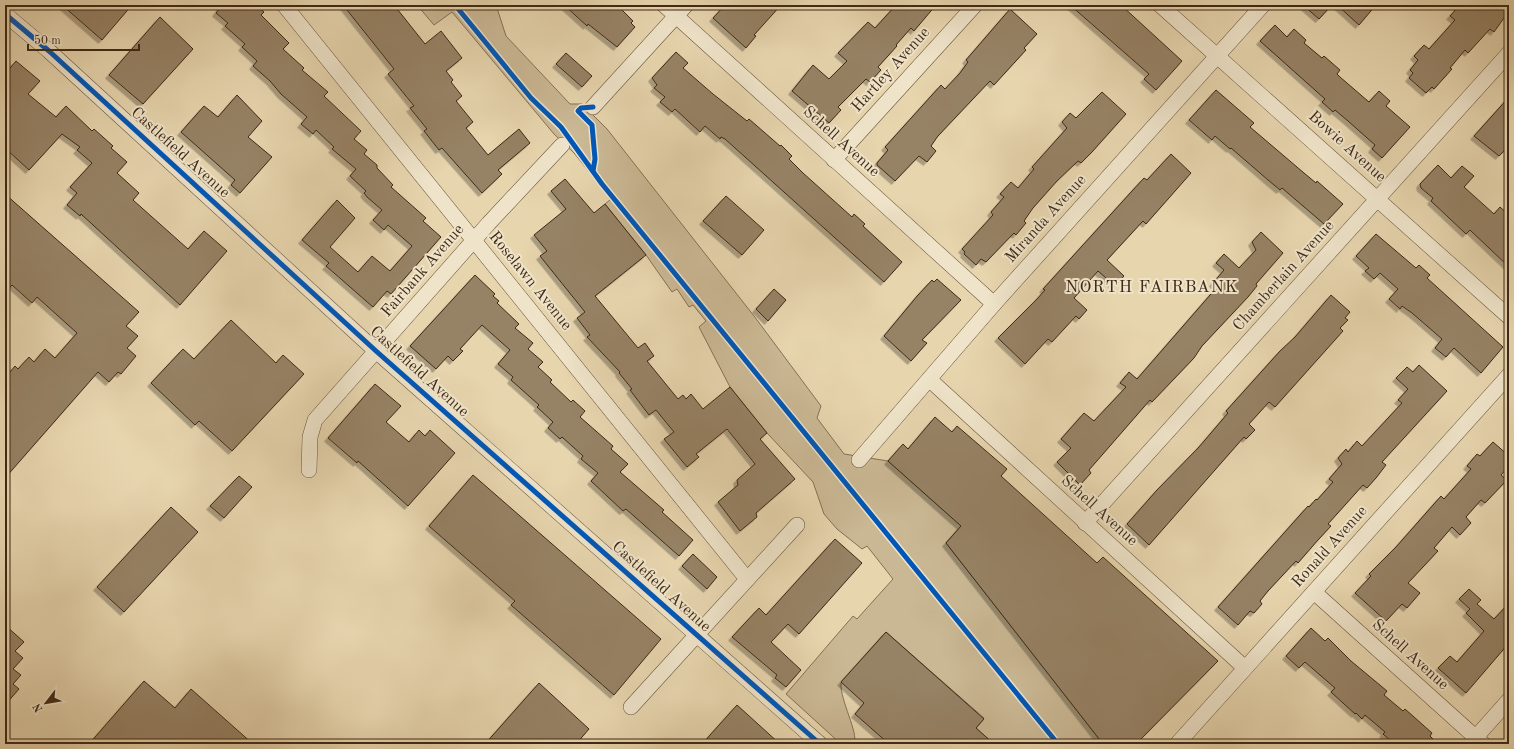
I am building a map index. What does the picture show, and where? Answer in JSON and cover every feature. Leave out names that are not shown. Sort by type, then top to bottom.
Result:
[{"type":"street","name":"Roselawn Avenue","points":[[284,5],[747,579]]},
{"type":"street","name":"Schell Avenue","points":[[664,5],[681,10],[834,160],[994,304]]},
{"type":"street","name":"Hartley Avenue","points":[[834,160],[975,5]]},
{"type":"street","name":"Bowie Avenue","points":[[1160,5],[1509,317]]},
{"type":"street","name":"Miranda Avenue","points":[[859,460],[930,380],[994,304],[1264,5]]},
{"type":"street","points":[[593,107],[681,10]]},
{"type":"street","name":"Castlefield Avenue","points":[[5,14],[49,51],[376,351],[696,636],[820,744]]},
{"type":"street","name":"Chamberlain Avenue","points":[[1085,523],[1509,53]]},
{"type":"street","name":"Fairbank Avenue","points":[[309,470],[310,437],[315,420],[474,240],[562,145]]},
{"type":"street","name":"Ronald Avenue","points":[[1177,744],[1509,375]]},
{"type":"street","name":"Schell Avenue","points":[[930,380],[1245,668]]},
{"type":"street","points":[[631,707],[797,525]]},
{"type":"street","name":"Schell Avenue","points":[[1314,592],[1479,740]]},
{"type":"street","points":[[1479,740],[1509,700]]},
{"type":"shaded area","points":[[417,5],[496,5],[506,36],[570,104],[582,104],[607,129],[754,316],[821,406],[817,418],[844,454],[888,461],[961,526],[946,543],[1103,744],[994,744],[976,728],[984,718],[886,632],[841,683],[843,699],[854,732],[854,744],[841,744],[786,694],[853,616],[857,619],[893,579],[867,546],[862,549],[837,529],[824,514],[813,482],[767,433],[730,387],[699,327],[706,321],[693,305],[689,307],[677,289],[672,292],[646,255],[605,204],[611,199],[574,153],[554,134],[452,12],[434,25]]},
{"type":"building","points":[[62,5],[132,5],[102,40]]},
{"type":"building","points":[[222,5],[256,5],[264,12],[261,15],[289,43],[283,49],[304,68],[302,70],[328,92],[324,96],[361,131],[354,139],[367,150],[364,154],[377,165],[377,168],[393,185],[391,187],[426,218],[423,221],[441,237],[391,294],[387,291],[373,307],[326,266],[329,263],[302,240],[337,200],[355,218],[330,247],[358,272],[372,256],[390,271],[412,246],[388,225],[384,230],[373,220],[382,210],[367,197],[364,193],[366,191],[350,176],[356,169],[332,149],[334,147],[316,130],[313,134],[301,124],[307,117],[253,66],[257,61],[242,47],[245,44],[225,26],[228,23],[216,13]]},
{"type":"building","points":[[343,5],[394,5],[425,44],[441,31],[462,58],[446,71],[453,80],[451,82],[462,96],[456,101],[473,122],[466,128],[488,155],[519,129],[530,143],[498,170],[502,174],[482,193],[442,148],[439,150],[424,131],[427,129],[410,108],[414,106],[388,74],[394,69]]},
{"type":"building","points":[[564,5],[617,5],[633,21],[631,23],[635,27],[617,47],[588,24],[587,26]]},
{"type":"building","points":[[725,5],[781,5],[754,35],[756,36],[746,48],[713,18]]},
{"type":"building","points":[[896,5],[936,5],[914,31],[911,28],[896,45],[897,46],[878,67],[881,70],[870,82],[866,79],[838,107],[841,110],[829,123],[792,91],[813,65],[829,79],[847,61],[838,53],[868,22],[875,28]]},
{"type":"building","points":[[1070,5],[1121,5],[1182,61],[1156,90],[1144,79],[1149,74]]},
{"type":"building","points":[[1303,5],[1332,5],[1319,19]]},
{"type":"building","points":[[1337,5],[1376,5],[1359,25]]},
{"type":"building","points":[[1460,5],[1509,5],[1509,11],[1494,32],[1490,29],[1468,53],[1465,50],[1450,68],[1452,69],[1434,89],[1432,87],[1426,93],[1409,78],[1413,73],[1410,70],[1418,60],[1414,56],[1424,45],[1429,49],[1455,20],[1450,16]]},
{"type":"building","points":[[1010,9],[1037,34],[1024,48],[1026,50],[994,85],[990,81],[938,136],[931,146],[936,151],[927,162],[919,156],[895,181],[877,165],[888,150],[885,147],[941,85],[945,89],[960,73],[968,62],[966,60]]},
{"type":"building","points":[[160,17],[193,49],[143,104],[109,75]]},
{"type":"building","points":[[1275,25],[1287,37],[1294,29],[1306,40],[1304,43],[1322,58],[1324,56],[1340,70],[1337,74],[1369,102],[1379,91],[1390,101],[1386,106],[1410,127],[1382,158],[1372,149],[1375,145],[1335,110],[1333,112],[1322,102],[1325,99],[1260,41]]},
{"type":"building","points":[[676,52],[688,63],[683,68],[747,121],[749,119],[780,146],[781,145],[792,156],[789,159],[803,173],[852,217],[854,214],[865,224],[863,226],[902,262],[884,282],[725,139],[721,137],[720,139],[705,126],[700,132],[675,109],[672,112],[660,102],[665,97],[654,88],[657,85],[652,78]]},
{"type":"building","points":[[566,53],[592,76],[582,87],[556,64]]},
{"type":"building","points":[[16,61],[40,81],[28,94],[56,117],[66,106],[92,131],[94,129],[113,146],[111,148],[127,162],[117,173],[139,193],[133,200],[188,249],[204,231],[227,251],[180,305],[81,214],[80,216],[67,205],[77,193],[70,187],[92,163],[77,150],[80,147],[62,134],[29,170],[5,148],[5,74]]},
{"type":"building","points":[[1216,90],[1254,123],[1250,127],[1343,204],[1324,224],[1282,188],[1280,190],[1231,148],[1230,149],[1215,136],[1212,140],[1189,120]]},
{"type":"building","points":[[1102,92],[1126,114],[1081,163],[1078,161],[1057,181],[1033,208],[1024,221],[1026,223],[1016,235],[1014,233],[986,262],[981,259],[976,265],[964,254],[965,252],[962,249],[993,215],[991,212],[1004,197],[1000,194],[1011,182],[1018,188],[1034,169],[1032,167],[1067,128],[1062,122],[1070,113],[1076,118]]},
{"type":"building","points":[[237,95],[262,121],[248,137],[272,157],[240,193],[231,185],[235,180],[181,132],[204,106],[218,117]]},
{"type":"building","points":[[1509,97],[1509,146],[1499,156],[1474,136]]},
{"type":"building","points":[[1171,154],[1191,173],[1146,224],[1143,221],[1107,260],[1124,276],[1115,286],[1098,271],[1074,298],[1087,310],[1079,319],[1076,316],[1052,342],[1048,339],[1025,364],[998,338],[1037,299],[1045,290],[1043,289],[1144,178],[1147,180]]},
{"type":"building","points":[[1438,165],[1451,178],[1462,166],[1474,176],[1464,187],[1494,214],[1500,207],[1509,215],[1509,267],[1470,230],[1466,234],[1431,201],[1433,198],[1421,188],[1420,184]]},
{"type":"building","points":[[565,179],[594,213],[605,204],[646,255],[595,296],[638,348],[645,343],[654,356],[647,361],[678,399],[683,395],[686,399],[691,394],[703,409],[730,387],[767,433],[760,439],[795,479],[756,513],[757,517],[740,531],[718,502],[738,485],[737,480],[755,464],[727,429],[696,454],[699,457],[687,467],[664,439],[674,432],[656,410],[649,415],[630,390],[632,389],[619,373],[620,372],[587,337],[590,335],[577,318],[585,312],[540,256],[547,251],[534,235],[566,209],[551,191]]},
{"type":"building","points":[[5,194],[139,312],[126,326],[138,336],[127,348],[136,356],[121,374],[118,372],[109,382],[98,372],[5,478],[5,378],[15,366],[18,369],[29,357],[34,362],[45,349],[55,358],[77,333],[37,297],[32,303],[12,285],[5,293]]},
{"type":"building","points":[[726,196],[764,230],[742,255],[703,221]]},
{"type":"building","points":[[1261,232],[1283,253],[1256,284],[1257,286],[1248,297],[1202,346],[1194,358],[1152,402],[1150,400],[1089,470],[1091,473],[1080,485],[1057,462],[1071,448],[1061,439],[1084,413],[1094,421],[1126,387],[1120,383],[1129,372],[1137,379],[1217,287],[1213,283],[1224,270],[1216,263],[1224,254],[1239,268],[1256,250],[1252,242]]},
{"type":"building","points":[[1376,234],[1416,268],[1419,265],[1430,275],[1427,278],[1503,347],[1481,373],[1454,348],[1446,357],[1435,348],[1442,339],[1412,313],[1402,306],[1400,309],[1389,299],[1398,289],[1380,273],[1374,279],[1365,271],[1369,268],[1356,256]]},
{"type":"building","points":[[475,275],[495,294],[493,296],[499,301],[497,303],[519,324],[515,328],[533,343],[528,349],[543,362],[538,367],[552,380],[550,382],[571,402],[573,400],[585,411],[580,417],[613,446],[611,449],[628,464],[620,472],[664,510],[662,512],[693,540],[679,556],[626,509],[623,511],[591,481],[598,473],[581,459],[583,456],[562,437],[560,439],[548,428],[553,422],[537,407],[539,405],[511,380],[513,377],[498,364],[510,350],[482,325],[460,349],[463,351],[453,361],[448,356],[436,369],[410,346]]},
{"type":"building","points":[[937,279],[961,300],[922,340],[927,343],[911,361],[884,336],[918,295],[932,280],[934,282]]},
{"type":"building","points":[[774,289],[786,300],[768,321],[756,309]]},
{"type":"building","points":[[1331,295],[1350,312],[1345,318],[1348,320],[1340,328],[1343,331],[1275,407],[1269,402],[1249,424],[1255,430],[1246,439],[1244,437],[1149,545],[1127,524],[1157,490],[1199,447],[1228,413],[1226,411],[1280,351],[1295,337]]},
{"type":"building","points":[[231,320],[276,363],[283,355],[304,374],[232,451],[199,421],[195,425],[151,383],[183,349],[194,359]]},
{"type":"building","points":[[1419,365],[1447,391],[1382,462],[1386,465],[1376,478],[1367,488],[1363,485],[1328,524],[1331,526],[1298,563],[1296,561],[1268,591],[1260,601],[1262,604],[1254,613],[1250,611],[1238,625],[1218,607],[1308,506],[1309,507],[1316,499],[1317,500],[1333,482],[1329,479],[1342,464],[1338,458],[1346,449],[1348,452],[1357,441],[1362,446],[1402,403],[1398,400],[1408,389],[1396,378],[1407,367],[1413,372]]},
{"type":"building","points":[[375,384],[401,406],[386,422],[409,442],[419,430],[425,436],[430,430],[455,453],[408,506],[358,461],[357,463],[328,438]]},
{"type":"building","points":[[935,417],[952,432],[957,426],[1007,469],[1001,476],[1097,563],[1103,557],[1218,661],[1136,744],[1103,744],[946,543],[961,526],[888,461],[903,444],[908,449]]},
{"type":"building","points":[[1493,442],[1509,456],[1509,466],[1501,475],[1507,480],[1485,503],[1481,500],[1466,517],[1471,523],[1460,535],[1452,527],[1434,548],[1438,551],[1408,583],[1420,593],[1407,608],[1402,604],[1386,621],[1355,593],[1371,576],[1369,574],[1396,547],[1441,496],[1444,499],[1471,469],[1467,466],[1477,454],[1480,456]]},
{"type":"building","points":[[473,475],[661,639],[614,695],[511,605],[515,601],[429,526]]},
{"type":"building","points":[[239,476],[252,487],[224,518],[210,506]]},
{"type":"building","points":[[171,507],[198,532],[124,612],[97,587]]},
{"type":"building","points":[[835,539],[862,563],[799,634],[788,624],[771,642],[801,670],[786,687],[775,678],[777,675],[732,637],[759,608],[766,615]]},
{"type":"building","points":[[693,554],[717,577],[707,589],[682,566]]},
{"type":"building","points":[[1469,589],[1481,600],[1477,604],[1494,619],[1509,603],[1509,643],[1466,693],[1438,668],[1450,656],[1457,662],[1484,631],[1466,613],[1470,609],[1459,599]]},
{"type":"building","points":[[5,625],[24,642],[15,651],[23,658],[13,669],[21,675],[13,684],[19,689],[5,705]]},
{"type":"building","points":[[1311,628],[1325,641],[1328,638],[1351,661],[1387,691],[1384,695],[1403,711],[1405,709],[1432,733],[1430,736],[1438,744],[1394,744],[1383,734],[1385,732],[1365,715],[1362,719],[1331,692],[1335,688],[1305,662],[1299,668],[1286,656]]},
{"type":"building","points":[[886,632],[984,719],[976,728],[994,744],[889,744],[855,714],[864,703],[841,682]]},
{"type":"building","points":[[144,681],[175,708],[191,689],[253,744],[89,744]]},
{"type":"building","points":[[539,683],[589,729],[576,744],[485,744]]},
{"type":"building","points":[[737,705],[780,744],[702,744]]},
{"type":"cycle path","points":[[455,5],[531,98],[561,127],[602,184],[1058,744]]},
{"type":"cycle path","points":[[5,14],[49,51],[376,351],[820,744]]},
{"type":"cycle path","points":[[593,107],[581,108],[578,111],[592,125],[595,159],[593,171]]},
{"type":"district","name":"NORTH FAIRBANK","points":[[1152,287]]}]
